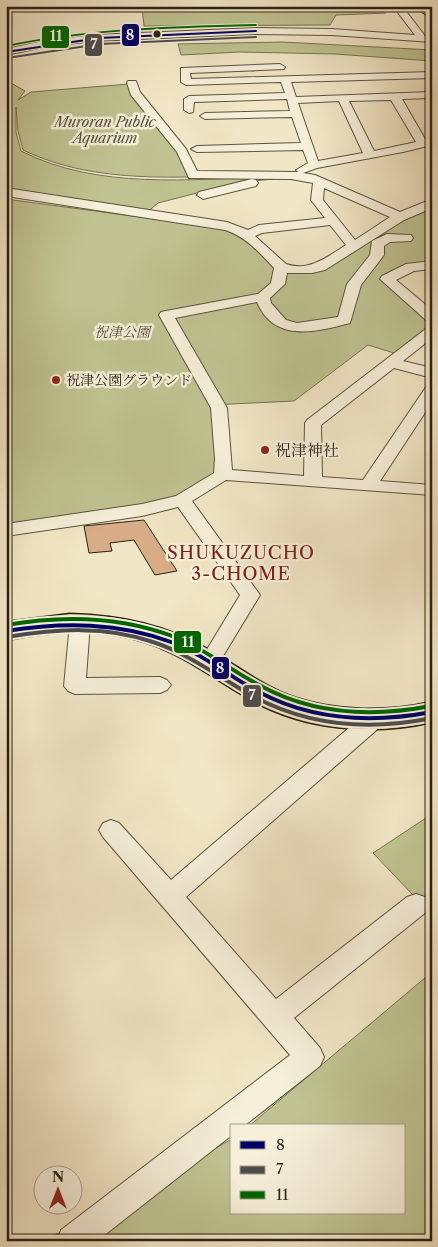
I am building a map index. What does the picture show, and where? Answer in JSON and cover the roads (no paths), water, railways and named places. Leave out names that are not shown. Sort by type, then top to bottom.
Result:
[{"type":"highway","points":[[417,6],[432,14]]},
{"type":"highway","points":[[426,6],[432,10]]},
{"type":"main road","points":[[6,631],[80,623],[108,624],[174,643],[210,661],[255,690],[305,711],[372,721],[432,712]]},
{"type":"street","points":[[398,6],[427,38]]},
{"type":"street","points":[[6,52],[43,44],[110,37],[297,31],[427,38]]},
{"type":"street","points":[[206,69],[205,61],[390,76],[432,76]]},
{"type":"street","points":[[383,65],[390,76]]},
{"type":"street","points":[[280,67],[184,70],[186,82],[285,79],[294,69]]},
{"type":"street","points":[[285,79],[314,165]]},
{"type":"street","points":[[132,83],[136,93],[182,151],[193,175],[292,175],[320,182],[400,217]]},
{"type":"street","points":[[189,110],[189,99],[343,99],[432,95]]},
{"type":"street","points":[[292,175],[314,165],[427,142],[395,97]]},
{"type":"street","points":[[343,99],[370,155]]},
{"type":"street","points":[[205,116],[297,114]]},
{"type":"street","points":[[197,146],[306,143]]},
{"type":"street","points":[[203,195],[217,193],[245,184],[275,180],[275,175]]},
{"type":"street","points":[[320,182],[317,190],[318,200],[353,246]]},
{"type":"street","points":[[6,192],[227,226],[240,230],[281,267],[290,270],[320,267],[400,217],[432,203]]},
{"type":"street","points":[[247,235],[259,229],[334,221]]},
{"type":"street","points":[[262,297],[264,304],[281,323],[296,328],[330,324],[345,320],[354,284],[378,255],[377,244],[387,238],[406,238]]},
{"type":"street","points":[[378,255],[392,262]]},
{"type":"street","points":[[432,265],[411,267],[387,279],[432,318]]},
{"type":"street","points":[[223,475],[224,459],[219,408],[166,315],[262,297],[278,284],[281,267]]},
{"type":"street","points":[[313,481],[312,423],[432,331]]},
{"type":"street","points":[[390,362],[432,373]]},
{"type":"street","points":[[368,486],[432,390]]},
{"type":"street","points":[[6,530],[142,510],[182,500],[223,475],[432,490]]},
{"type":"street","points":[[182,500],[250,595],[210,661]]},
{"type":"street","points":[[80,623],[75,686],[160,685]]},
{"type":"street","points":[[170,896],[372,721]]},
{"type":"street","points":[[72,1241],[310,1056],[111,830]]},
{"type":"street","points":[[275,1016],[416,905]]},
{"type":"place","name":"祝津公園グラウンド","points":[[56,380]]},
{"type":"place","name":"祝津神社","points":[[265,450]]},
{"type":"district","name":"SHUKUZUCHO 3-CHOME","points":[[241,563]]},
{"type":"park label","name":"Muroran Public Aquarium","points":[[105,130]]},
{"type":"park label","name":"祝津公園","points":[[122,332]]}]
